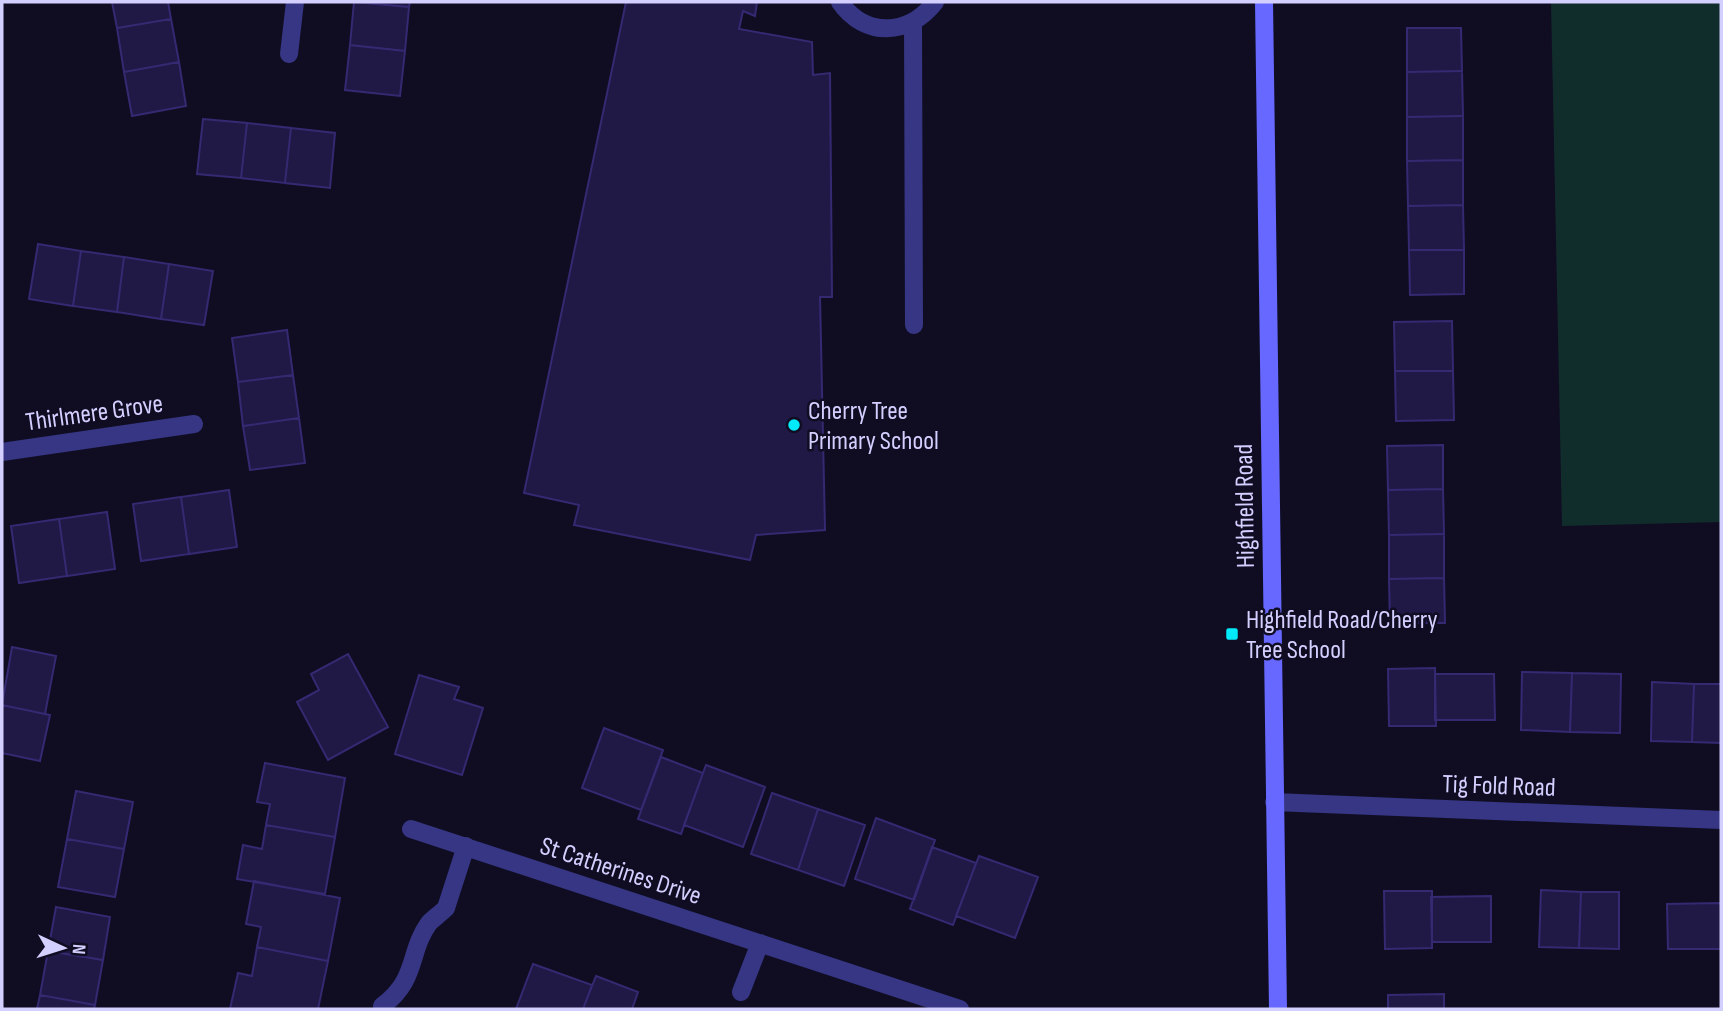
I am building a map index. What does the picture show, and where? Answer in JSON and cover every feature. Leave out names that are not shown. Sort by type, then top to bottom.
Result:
[{"type":"street","points":[[289,54],[295,2]]},
{"type":"street","points":[[840,2],[861,23],[878,29],[895,29],[913,23],[935,2]]},
{"type":"street","name":"Highfield Road","points":[[1264,2],[1278,1009]]},
{"type":"street","points":[[913,23],[914,326]]},
{"type":"street","name":"Thirlmere Grove","points":[[2,452],[194,425]]},
{"type":"street","name":"Tig Fold Road","points":[[1274,802],[1721,820]]},
{"type":"street","name":"St Catherines Drive","points":[[411,829],[960,1009]]},
{"type":"street","points":[[383,1006],[397,995],[406,982],[429,924],[446,908],[466,846]]},
{"type":"street","points":[[741,992],[760,943]]},
{"type":"green space","points":[[1551,2],[1721,2],[1721,522],[1562,526]]},
{"type":"building","points":[[112,2],[168,2],[171,19],[117,28]]},
{"type":"building","points":[[354,2],[409,7],[405,51],[350,45]]},
{"type":"building","points":[[357,2],[410,2],[409,7]]},
{"type":"building","points":[[626,2],[757,2],[755,16],[743,11],[739,29],[812,42],[813,75],[830,73],[832,297],[820,297],[825,530],[756,535],[750,560],[574,525],[579,505],[524,493]]},
{"type":"building","points":[[171,19],[179,62],[124,72],[117,28]]},
{"type":"building","points":[[1407,28],[1461,28],[1462,71],[1407,72]]},
{"type":"building","points":[[350,45],[405,51],[400,96],[345,90]]},
{"type":"building","points":[[179,62],[186,106],[132,116],[124,72]]},
{"type":"building","points":[[1462,71],[1463,116],[1407,117],[1407,72]]},
{"type":"building","points":[[1463,116],[1463,160],[1407,161],[1407,117]]},
{"type":"building","points":[[203,119],[247,123],[241,178],[197,174]]},
{"type":"building","points":[[247,123],[291,128],[285,183],[241,178]]},
{"type":"building","points":[[291,128],[335,133],[330,188],[285,183]]},
{"type":"building","points":[[1463,160],[1463,205],[1408,206],[1407,161]]},
{"type":"building","points":[[1463,205],[1464,250],[1409,250],[1408,206]]},
{"type":"building","points":[[38,244],[81,251],[73,306],[29,299]]},
{"type":"building","points":[[1409,250],[1464,250],[1464,294],[1410,295]]},
{"type":"building","points":[[81,251],[124,257],[117,312],[73,306]]},
{"type":"building","points":[[124,257],[169,264],[161,319],[117,312]]},
{"type":"building","points":[[169,264],[213,271],[204,325],[161,319]]},
{"type":"building","points":[[1452,321],[1453,371],[1395,371],[1394,322]]},
{"type":"building","points":[[287,330],[293,375],[238,382],[232,338]]},
{"type":"building","points":[[1395,371],[1453,371],[1454,420],[1396,421]]},
{"type":"building","points":[[293,375],[299,418],[243,426],[238,382]]},
{"type":"building","points":[[299,418],[305,463],[250,470],[243,426]]},
{"type":"building","points":[[1443,445],[1443,489],[1388,490],[1387,446]]},
{"type":"building","points":[[1443,489],[1444,534],[1389,535],[1388,490]]},
{"type":"building","points":[[229,490],[237,547],[189,554],[181,497]]},
{"type":"building","points":[[181,497],[189,554],[141,561],[133,504]]},
{"type":"building","points":[[107,512],[115,569],[67,576],[59,519]]},
{"type":"building","points":[[59,519],[67,576],[19,583],[11,526]]},
{"type":"building","points":[[1444,534],[1444,578],[1389,579],[1389,535]]},
{"type":"building","points":[[1444,578],[1445,623],[1390,623],[1389,579]]},
{"type":"building","points":[[12,647],[56,656],[45,714],[2,705]]},
{"type":"building","points":[[348,654],[388,727],[328,760],[297,702],[319,690],[311,674]]},
{"type":"building","points":[[1435,668],[1436,726],[1389,726],[1388,669]]},
{"type":"building","points":[[1522,672],[1572,673],[1570,732],[1521,730]]},
{"type":"building","points":[[1572,673],[1621,674],[1620,733],[1570,732]]},
{"type":"building","points":[[1435,674],[1494,674],[1495,720],[1435,720]]},
{"type":"building","points":[[419,675],[459,687],[454,699],[483,708],[462,775],[395,754]]},
{"type":"building","points":[[1652,682],[1694,684],[1692,742],[1651,741]]},
{"type":"building","points":[[1694,684],[1721,684],[1721,743],[1692,742]]},
{"type":"building","points":[[2,705],[50,715],[40,761],[2,753]]},
{"type":"building","points":[[604,728],[663,750],[641,810],[582,788]]},
{"type":"building","points":[[661,757],[703,773],[681,834],[638,819]]},
{"type":"building","points":[[265,763],[345,778],[335,837],[266,825],[270,804],[257,802]]},
{"type":"building","points":[[706,765],[765,787],[743,847],[684,825]]},
{"type":"building","points":[[76,791],[133,802],[124,849],[67,839]]},
{"type":"building","points":[[772,793],[818,809],[798,870],[751,854]]},
{"type":"building","points":[[818,809],[865,825],[844,886],[798,870]]},
{"type":"building","points":[[876,818],[935,840],[914,900],[855,879]]},
{"type":"building","points":[[266,825],[335,837],[325,894],[237,879],[243,845],[262,849]]},
{"type":"building","points":[[67,839],[124,849],[115,897],[58,887]]},
{"type":"building","points":[[932,847],[976,863],[953,925],[910,909]]},
{"type":"building","points":[[979,856],[1038,877],[1015,938],[956,916]]},
{"type":"building","points":[[254,881],[340,898],[328,961],[257,947],[261,927],[246,924]]},
{"type":"building","points":[[1541,890],[1581,892],[1579,948],[1539,947]]},
{"type":"building","points":[[1384,891],[1432,891],[1432,948],[1385,949]]},
{"type":"building","points":[[1581,892],[1619,892],[1619,949],[1579,948]]},
{"type":"building","points":[[1491,896],[1491,942],[1432,942],[1431,897]]},
{"type":"building","points":[[1721,903],[1721,949],[1668,949],[1667,904]]},
{"type":"building","points":[[56,907],[110,917],[103,960],[48,951]]},
{"type":"building","points":[[257,947],[328,961],[318,1009],[230,1009],[238,973],[252,976]]},
{"type":"building","points":[[48,951],[103,960],[95,1005],[40,995]]},
{"type":"building","points":[[533,964],[592,985],[583,1009],[516,1009]]},
{"type":"building","points":[[596,976],[638,992],[632,1009],[583,1009]]},
{"type":"building","points":[[1444,994],[1444,1009],[1388,1009],[1388,995]]},
{"type":"building","points":[[40,995],[95,1005],[94,1009],[37,1009]]},
{"type":"place","name":"Cherry Tree Primary School","points":[[794,425]]},
{"type":"place","name":"Highfield Road/Cherry Tree School","points":[[1232,634]]}]
